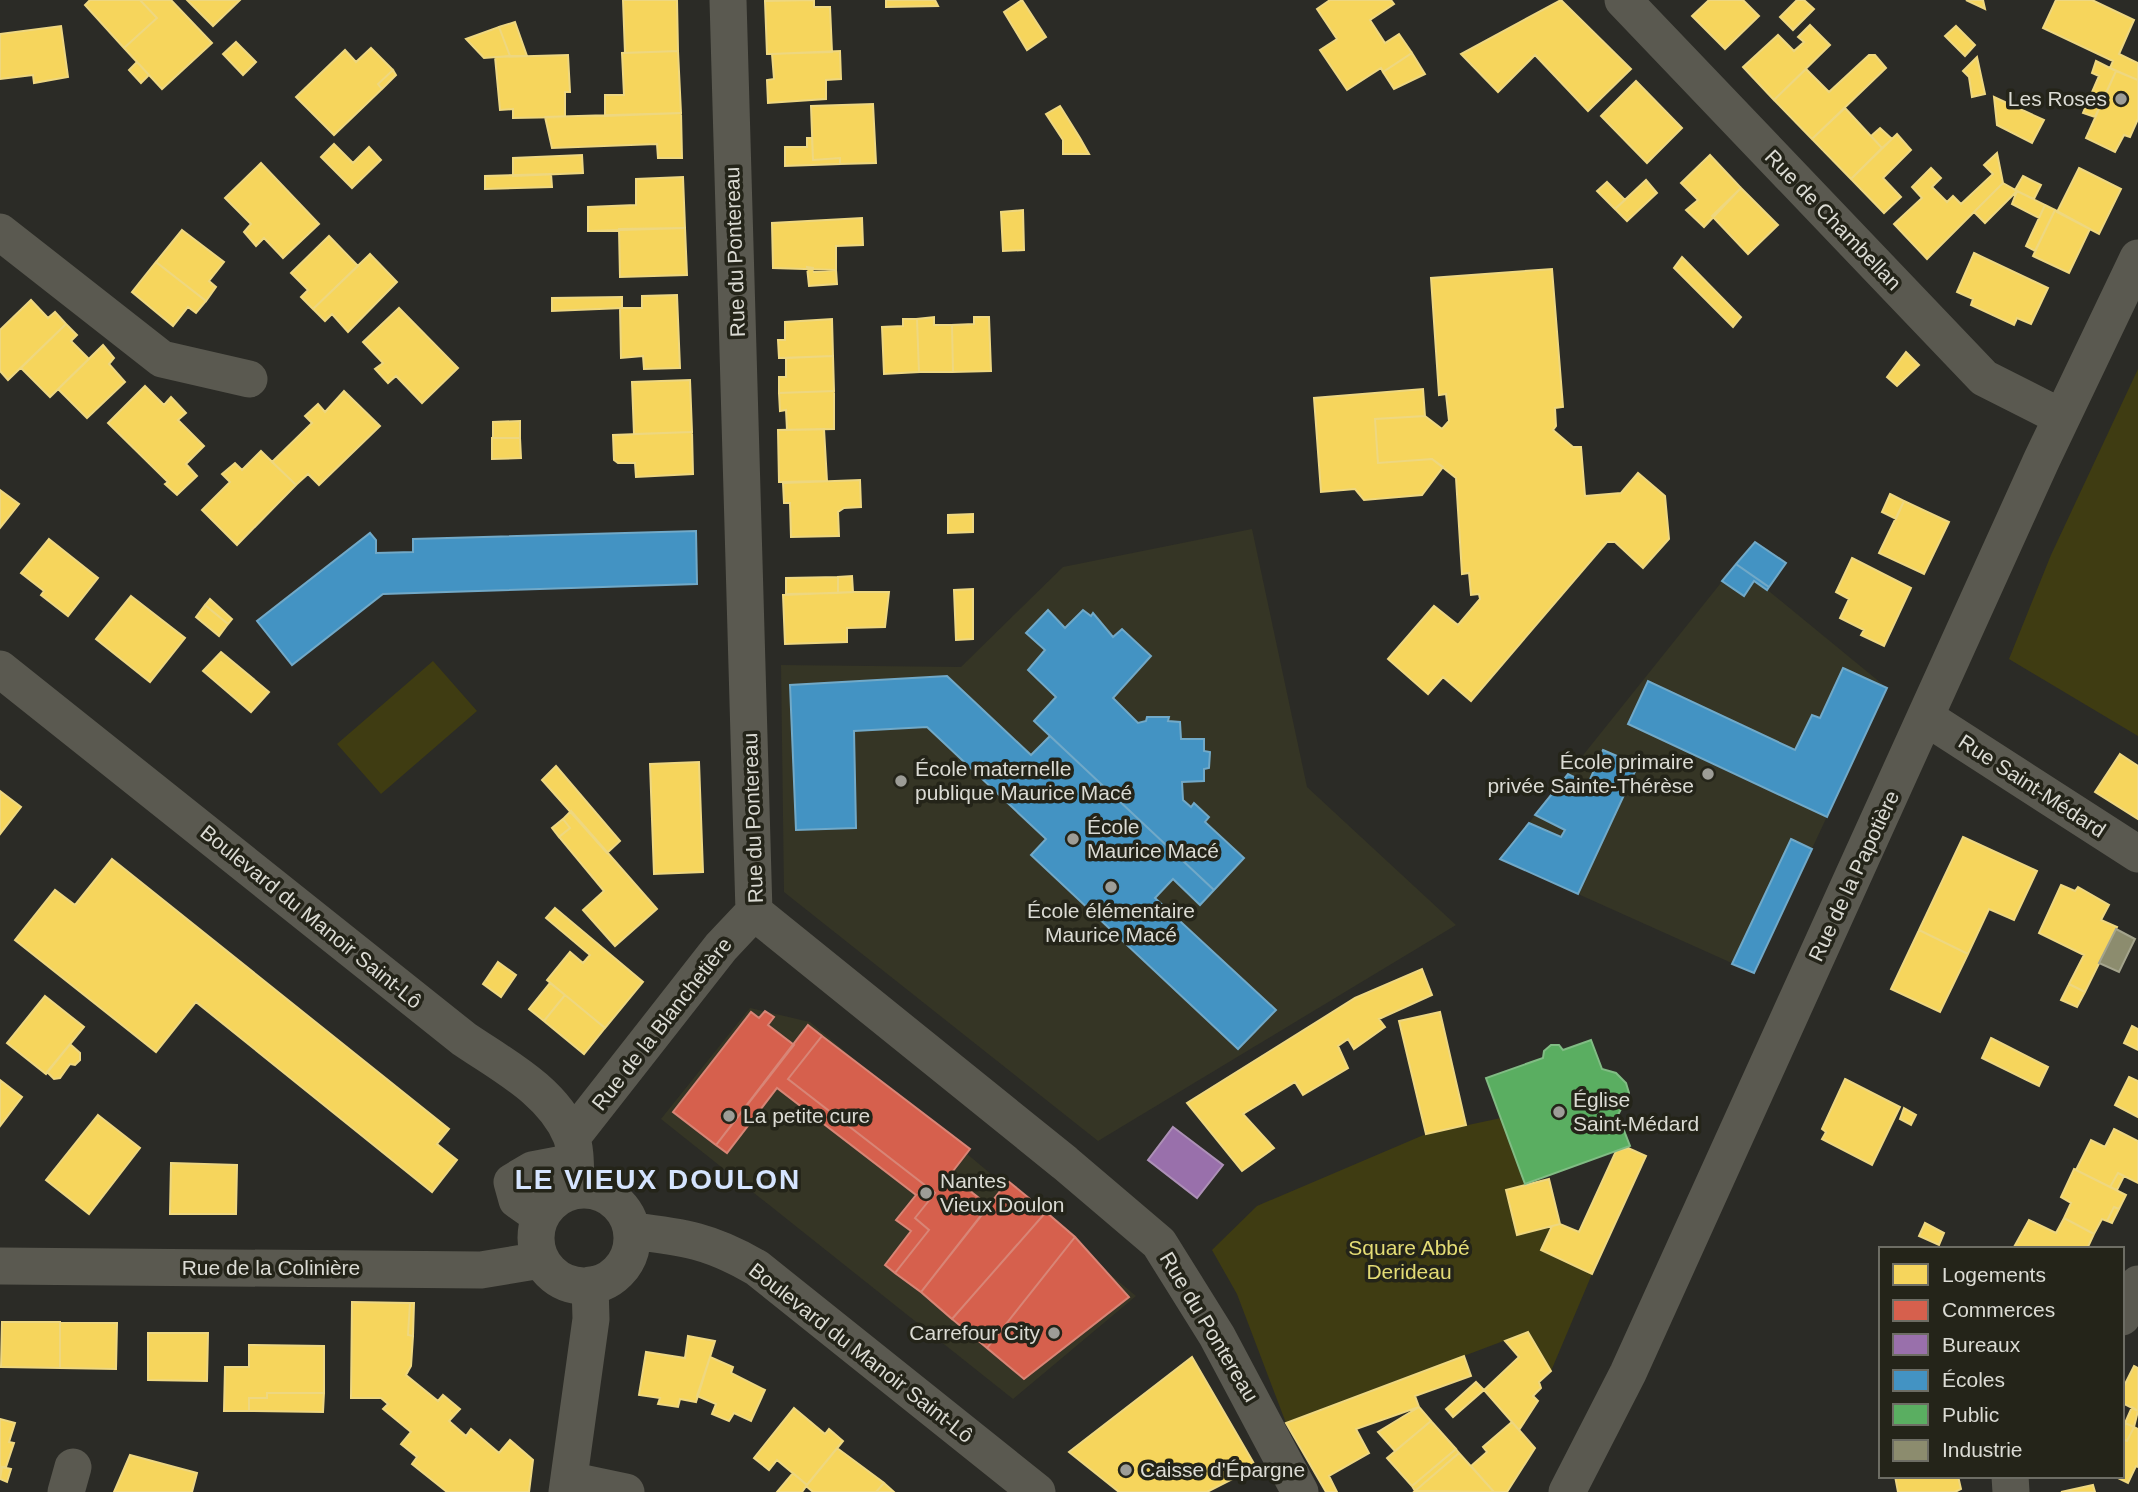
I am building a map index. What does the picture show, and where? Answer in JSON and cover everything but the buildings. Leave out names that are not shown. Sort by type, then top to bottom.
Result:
[{"type":"street","name":"Rue du Pontereau","points":[[728,0],[754,912],[1065,1163],[1159,1243],[1217,1336],[1300,1492]]},
{"type":"street","name":"Rue de Chambellan","points":[[1623,0],[1984,378],[2062,417]]},
{"type":"street","points":[[0,232],[162,359],[248,379]]},
{"type":"street","name":"Rue de la Papotière","points":[[1567,1492],[1628,1373],[2062,417],[2138,258]]},
{"type":"street","name":"Boulevard du Manoir Saint-Lô","points":[[0,669],[464,1039],[530,1085],[546,1099],[574,1163]]},
{"type":"street","name":"Rue Saint-Médard","points":[[1927,718],[2138,854]]},
{"type":"street","name":"Rue de la Blanchetière","points":[[541,1260],[536,1234],[541,1217],[559,1196],[574,1163],[721,947],[754,912]]},
{"type":"street","points":[[541,1260],[558,1278],[574,1284],[590,1285],[608,1280],[622,1267],[630,1250],[632,1231],[628,1217],[612,1200],[599,1192],[574,1163]]},
{"type":"street","name":"Boulevard du Manoir Saint-Lô","points":[[632,1231],[687,1237],[721,1247],[757,1268],[1037,1492]]},
{"type":"street","name":"Rue de la Colinière","points":[[0,1266],[481,1270],[541,1260]]},
{"type":"street","points":[[2124,1313],[2138,1284]]},
{"type":"street","points":[[590,1285],[591,1319],[568,1486],[626,1492]]},
{"type":"shaded area","name":"École Maurice Macé","points":[[1252,529],[1307,787],[1456,925],[1098,1141],[784,892],[781,665],[961,667],[1063,567]]},
{"type":"shaded area","name":"École primaire privée Sainte-Thérèse","points":[[1736,564],[1887,688],[1754,973],[1500,859]]},
{"type":"shaded area","points":[[750,1008],[810,1022],[1136,1296],[1013,1399],[661,1119]]},
{"type":"green space","points":[[2138,369],[2138,736],[2009,659],[2051,555]]},
{"type":"green space","points":[[433,661],[477,711],[381,794],[337,744]]},
{"type":"green space","name":"Square Abbé Derideau","points":[[1501,1118],[1525,1184],[1506,1191],[1517,1235],[1552,1226],[1592,1274],[1551,1371],[1527,1332],[1286,1423],[1237,1294],[1212,1250],[1257,1206],[1426,1134]]},
{"type":"place","name":"Les Roses","points":[[2121,99]]},
{"type":"place","name":"École primaire privée Sainte-Thérèse","points":[[1708,774]]},
{"type":"place","name":"École maternelle publique Maurice Macé","points":[[901,781]]},
{"type":"place","name":"École Maurice Macé","points":[[1073,839]]},
{"type":"place","name":"École élémentaire Maurice Macé","points":[[1111,887]]},
{"type":"place","name":"Église Saint-Médard","points":[[1559,1112]]},
{"type":"place","name":"La petite cure","points":[[729,1116]]},
{"type":"place","name":"Nantes Vieux Doulon","points":[[926,1193]]},
{"type":"place","name":"Carrefour City","points":[[1054,1333]]},
{"type":"place","name":"Caisse d'Épargne","points":[[1126,1470]]},
{"type":"district","name":"LE VIEUX DOULON","points":[[658,1179]]}]
